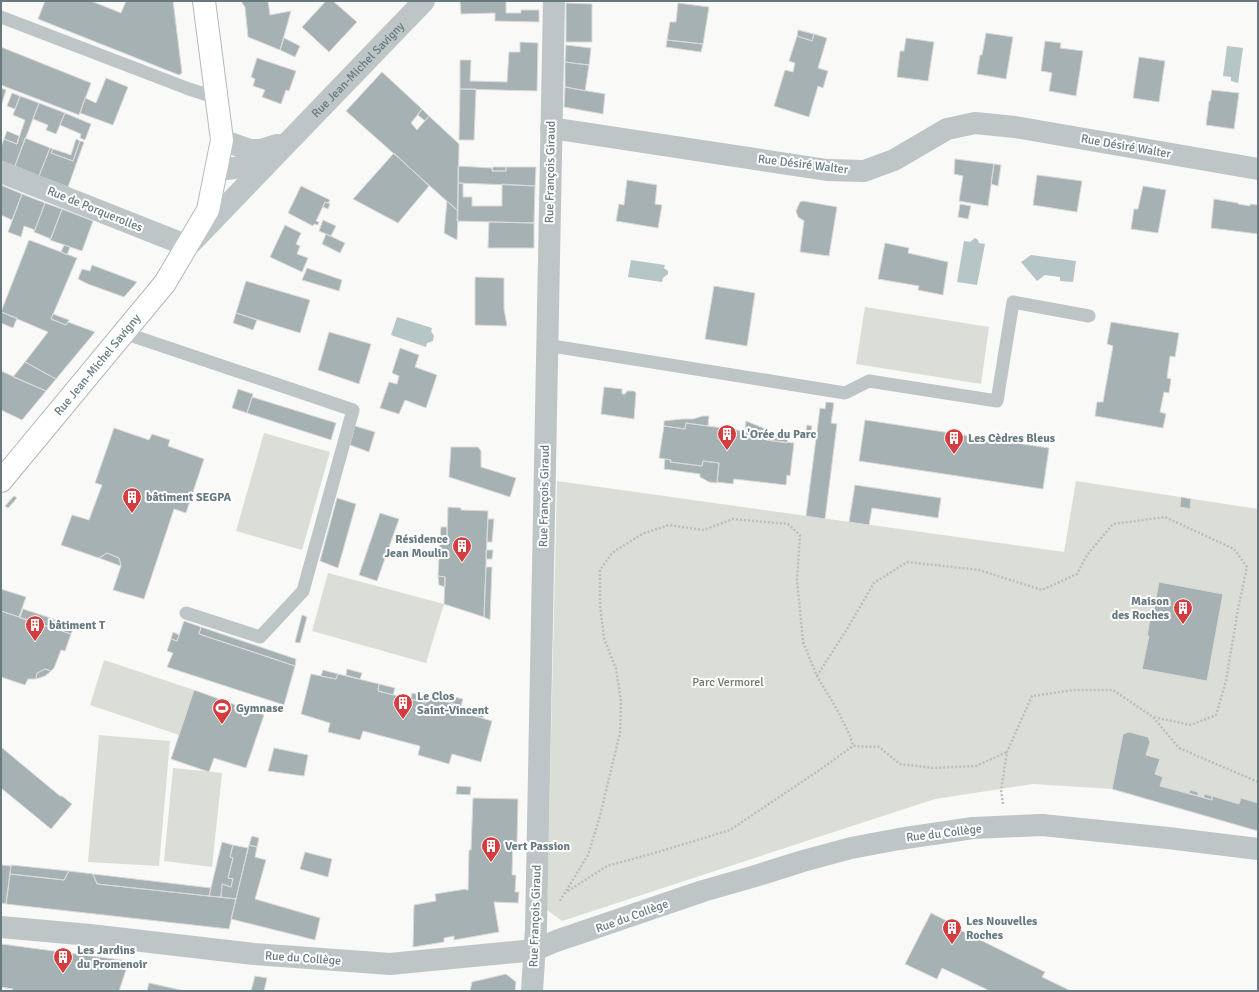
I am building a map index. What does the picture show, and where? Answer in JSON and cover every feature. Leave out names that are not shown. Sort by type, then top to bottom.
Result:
[{"type":"main road","points":[[204,1],[222,140]]},
{"type":"main road","name":"Rue Jean-Michel Savigny","points":[[1,481],[165,283],[208,210],[222,140]]},
{"type":"street","name":"Rue Jean-Michel Savigny","points":[[188,246],[424,1]]},
{"type":"street","name":"Rue François Giraud","points":[[532,991],[535,950],[554,1]]},
{"type":"street","name":"Rue Désiré Walter","points":[[551,128],[827,170],[864,171],[894,160],[947,129],[975,123],[1015,127],[1258,169]]},
{"type":"street","name":"Rue Jean-Michel Savigny","points":[[222,140],[250,150],[261,150],[291,139]]},
{"type":"street","name":"Rue Jean-Michel Savigny","points":[[217,170],[253,164],[291,139]]},
{"type":"street","name":"Rue de Porquerolles","points":[[1,172],[188,246]]},
{"type":"street","name":"Rue du Collège","points":[[1,927],[90,935],[254,954],[390,964],[535,950],[556,941],[703,891],[803,861],[851,848],[973,828],[1042,825],[1258,849]]},
{"type":"lane","points":[[1,17],[216,98]]},
{"type":"lane","points":[[546,345],[845,393],[869,381],[997,401],[1013,302],[1089,316]]},
{"type":"lane","points":[[124,333],[353,410],[302,591],[260,637],[186,613]]},
{"type":"path","points":[[817,676],[874,583],[907,562],[979,570],[1042,590],[1078,574],[1087,555],[1113,524],[1165,517],[1234,549],[1247,566],[1226,681],[1216,715],[1191,725],[1153,717]]},
{"type":"path","points":[[559,902],[588,855],[600,816],[620,733],[621,702],[616,669],[604,638],[600,605],[600,570],[612,553],[642,534],[669,525],[703,530],[733,519],[788,524],[800,535],[797,580],[803,642],[817,676],[839,713],[850,736],[852,746]]},
{"type":"path","points":[[1007,827],[1001,790],[1007,752],[1032,696],[1074,690],[1113,690],[1153,717],[1179,748],[1258,782]]},
{"type":"path","points":[[567,891],[607,866],[730,830],[821,770],[852,746],[879,747],[900,764],[933,768],[976,766],[1007,752]]},
{"type":"green space","points":[[865,307],[989,327],[981,384],[856,364]]},
{"type":"green space","points":[[264,433],[330,452],[302,550],[236,531]]},
{"type":"green space","name":"Parc Vermorel","points":[[557,481],[1064,552],[1076,481],[1258,509],[1258,831],[1112,789],[1033,784],[935,799],[562,921],[547,910]]},
{"type":"green space","points":[[328,573],[444,604],[426,663],[312,631]]},
{"type":"green space","points":[[104,660],[194,690],[179,735],[90,705]]},
{"type":"green space","points":[[99,735],[170,741],[159,866],[88,862]]},
{"type":"green space","points":[[173,768],[222,773],[212,867],[164,861]]},
{"type":"shaded area","points":[[1227,46],[1243,48],[1238,83],[1231,81],[1231,77],[1223,76]]},
{"type":"shaded area","points":[[975,238],[979,243],[985,244],[977,285],[957,282],[964,241],[970,242]]},
{"type":"shaded area","points":[[1031,255],[1076,261],[1073,282],[1060,281],[1060,277],[1045,275],[1037,281],[1021,262]]},
{"type":"shaded area","points":[[631,260],[665,265],[664,268],[668,271],[668,274],[663,278],[662,282],[628,277]]},
{"type":"shaded area","points":[[397,317],[432,328],[431,331],[434,336],[433,341],[427,343],[426,347],[391,335]]},
{"type":"building","points":[[45,1],[91,1],[121,13],[126,1],[173,1],[182,73],[179,75],[38,19]]},
{"type":"building","points":[[242,1],[268,1],[270,15],[291,11],[280,50],[248,37],[245,7]]},
{"type":"building","points":[[326,1],[333,1],[357,22],[329,52],[302,27]]},
{"type":"building","points":[[460,1],[506,1],[506,13],[521,13],[521,10],[539,10],[539,22],[495,21],[495,13],[461,14]]},
{"type":"building","points":[[566,3],[592,4],[592,42],[566,42]]},
{"type":"building","points":[[678,3],[709,7],[703,44],[667,40],[670,22],[676,22]]},
{"type":"building","points":[[798,30],[814,34],[812,41],[797,36]]},
{"type":"building","points":[[986,33],[1013,37],[1006,79],[977,74]]},
{"type":"building","points":[[814,34],[827,38],[818,68],[828,71],[823,88],[818,86],[809,117],[774,106],[785,70],[793,72],[795,63],[789,61],[797,36],[812,41]]},
{"type":"building","points":[[284,38],[300,46],[295,57],[280,50]]},
{"type":"building","points":[[906,38],[934,42],[928,81],[897,77],[900,51],[904,51]]},
{"type":"building","points":[[667,40],[703,44],[701,52],[666,47]]},
{"type":"building","points":[[1045,41],[1061,43],[1060,48],[1083,51],[1076,96],[1049,91],[1052,73],[1041,71]]},
{"type":"building","points":[[520,42],[538,43],[537,91],[460,89],[460,60],[471,60],[470,81],[507,82],[509,52],[520,52]]},
{"type":"building","points":[[566,45],[591,48],[589,65],[565,62]]},
{"type":"building","points":[[1,47],[91,83],[79,115],[1,85]]},
{"type":"building","points":[[1139,57],[1165,61],[1159,102],[1133,98]]},
{"type":"building","points":[[257,58],[296,71],[289,91],[286,90],[281,104],[262,97],[265,90],[253,86],[255,79],[251,77]]},
{"type":"building","points":[[565,62],[589,65],[585,91],[565,87]]},
{"type":"building","points":[[382,72],[422,109],[411,123],[417,130],[429,116],[459,144],[458,211],[346,111]]},
{"type":"building","points":[[106,78],[128,87],[113,125],[80,113],[85,98],[96,103]]},
{"type":"building","points":[[565,87],[605,94],[603,114],[564,107]]},
{"type":"building","points":[[1,88],[6,90],[2,103],[1,103]]},
{"type":"building","points":[[460,89],[476,89],[474,140],[459,140]]},
{"type":"building","points":[[1212,90],[1239,93],[1234,129],[1206,125]]},
{"type":"building","points":[[12,93],[20,96],[15,109],[7,106]]},
{"type":"building","points":[[20,96],[39,103],[15,166],[1,161],[1,147],[4,139],[17,144],[25,120],[13,115]]},
{"type":"building","points":[[39,103],[65,113],[56,134],[46,130],[48,125],[33,119]]},
{"type":"building","points":[[422,109],[429,116],[425,121],[418,115]]},
{"type":"building","points":[[65,113],[91,124],[85,140],[80,138],[81,134],[60,125]]},
{"type":"building","points":[[7,131],[19,136],[17,144],[4,139]]},
{"type":"building","points":[[25,138],[50,148],[39,176],[15,166]]},
{"type":"building","points":[[76,139],[80,141],[73,161],[51,153],[53,149],[71,155]]},
{"type":"building","points":[[80,141],[84,142],[68,187],[39,176],[50,148],[53,149],[51,153],[73,161]]},
{"type":"building","points":[[394,153],[429,186],[398,223],[353,199]]},
{"type":"building","points":[[955,159],[994,164],[988,206],[959,201],[963,176],[954,174]]},
{"type":"building","points":[[994,164],[1001,165],[998,186],[991,184]]},
{"type":"building","points":[[458,166],[492,168],[492,171],[506,171],[506,167],[536,167],[535,186],[458,183]]},
{"type":"building","points":[[493,167],[506,167],[506,171],[492,171]]},
{"type":"building","points":[[1037,175],[1082,181],[1077,212],[1033,205]]},
{"type":"building","points":[[627,180],[657,185],[655,204],[662,205],[658,228],[616,221],[619,204],[624,205]]},
{"type":"building","points":[[458,183],[463,183],[463,197],[472,197],[472,206],[502,206],[502,184],[535,186],[534,223],[457,221]]},
{"type":"building","points":[[1,185],[22,194],[12,220],[1,215]]},
{"type":"building","points":[[301,186],[330,200],[328,203],[325,202],[316,221],[319,222],[318,225],[314,224],[313,226],[288,213]]},
{"type":"building","points":[[1143,186],[1166,190],[1158,233],[1131,229],[1134,209],[1138,209]]},
{"type":"building","points":[[22,194],[45,203],[35,230],[24,226],[21,237],[8,232]]},
{"type":"building","points":[[1214,199],[1250,206],[1250,204],[1258,205],[1258,234],[1211,228]]},
{"type":"building","points":[[447,201],[458,211],[457,240],[444,233]]},
{"type":"building","points":[[803,201],[837,207],[829,256],[800,252],[804,221],[798,217],[796,211],[800,202]]},
{"type":"building","points":[[325,202],[330,204],[328,209],[323,207]]},
{"type":"building","points":[[45,203],[62,209],[51,239],[34,232]]},
{"type":"building","points":[[960,204],[971,206],[968,219],[958,217]]},
{"type":"building","points":[[62,209],[93,221],[82,251],[50,240]]},
{"type":"building","points":[[323,220],[336,226],[331,236],[319,231]]},
{"type":"building","points":[[489,222],[534,223],[534,248],[488,248]]},
{"type":"building","points":[[285,225],[301,233],[296,244],[300,246],[297,254],[308,258],[302,272],[270,257]]},
{"type":"building","points":[[326,234],[345,243],[340,253],[322,244]]},
{"type":"building","points":[[29,240],[77,258],[51,319],[66,325],[68,322],[95,332],[56,379],[25,362],[48,332],[1,312]]},
{"type":"building","points":[[885,243],[909,248],[908,253],[948,262],[943,295],[918,290],[919,286],[878,279]]},
{"type":"building","points":[[64,245],[70,247],[67,255],[61,252]]},
{"type":"building","points":[[92,265],[137,282],[124,297],[78,279],[82,269],[90,271]]},
{"type":"building","points":[[307,268],[342,280],[339,291],[302,280]]},
{"type":"building","points":[[475,277],[504,278],[504,309],[507,326],[475,325]]},
{"type":"building","points":[[246,281],[310,300],[300,333],[236,313]]},
{"type":"building","points":[[714,286],[755,293],[747,346],[705,339]]},
{"type":"building","points":[[1,312],[17,318],[13,328],[1,323]]},
{"type":"building","points":[[236,313],[257,320],[253,330],[233,323]]},
{"type":"building","points":[[53,314],[69,320],[66,325],[51,319]]},
{"type":"building","points":[[1111,322],[1179,333],[1175,357],[1170,356],[1167,378],[1171,379],[1169,393],[1164,392],[1160,412],[1166,414],[1163,428],[1095,416],[1097,402],[1103,402],[1113,346],[1107,344]]},
{"type":"building","points":[[329,332],[371,344],[359,384],[318,370]]},
{"type":"building","points":[[400,348],[419,355],[415,367],[437,375],[426,408],[405,400],[399,414],[380,408],[389,382],[397,384],[399,376],[392,373]]},
{"type":"building","points":[[25,362],[56,379],[46,391],[13,377]]},
{"type":"building","points":[[1,371],[46,391],[22,420],[1,410]]},
{"type":"building","points":[[604,387],[622,389],[622,394],[625,394],[627,391],[634,391],[636,393],[634,419],[601,414]]},
{"type":"building","points":[[238,389],[253,394],[247,413],[232,408]]},
{"type":"building","points":[[252,397],[336,423],[331,440],[247,413]]},
{"type":"building","points":[[826,402],[834,403],[831,423],[837,424],[825,519],[806,516],[820,408],[825,409]]},
{"type":"building","points":[[709,416],[708,426],[686,423],[685,429],[664,426],[664,421],[693,419]]},
{"type":"building","name":"Les Cèdres Bleus","points":[[865,420],[1049,448],[1043,489],[859,461]]},
{"type":"building","points":[[746,421],[788,438],[787,443],[766,440],[766,434],[745,431]]},
{"type":"building","name":"L'Orée du Parc","points":[[686,423],[766,434],[766,440],[794,443],[790,476],[787,475],[786,485],[734,479],[733,484],[717,482],[719,463],[703,461],[702,466],[670,462],[671,460],[659,458],[664,426],[685,429]]},
{"type":"building","points":[[807,425],[812,426],[811,431],[806,430]]},
{"type":"building","points":[[355,426],[375,432],[369,452],[350,445]]},
{"type":"building","name":"bâtiment SEGPA","points":[[114,428],[149,440],[152,434],[170,440],[168,446],[204,459],[186,513],[174,509],[144,599],[113,590],[121,566],[119,558],[107,553],[99,558],[61,545],[72,515],[89,520],[102,485],[95,483]]},
{"type":"building","points":[[451,447],[478,447],[481,451],[481,467],[516,478],[510,497],[449,477]]},
{"type":"building","points":[[665,459],[671,460],[670,462],[702,466],[703,461],[719,463],[717,483],[709,482],[700,477],[700,474],[664,469]]},
{"type":"building","points":[[855,485],[941,498],[938,518],[872,508],[869,525],[849,522]]},
{"type":"building","points":[[14,496],[17,498],[8,508],[5,506]]},
{"type":"building","points":[[1181,497],[1191,499],[1190,509],[1180,507]]},
{"type":"building","points":[[337,498],[356,504],[338,568],[320,561]]},
{"type":"building","name":"Résidence Jean Moulin","points":[[448,507],[461,508],[461,510],[488,511],[484,617],[444,604],[445,577],[438,576],[440,540],[447,540]]},
{"type":"building","points":[[380,513],[399,519],[377,581],[359,575]]},
{"type":"building","points":[[488,519],[494,519],[492,542],[487,542]]},
{"type":"building","points":[[441,527],[447,527],[447,540],[440,540]]},
{"type":"building","points":[[486,550],[493,550],[492,559],[486,559]]},
{"type":"building","points":[[107,553],[119,558],[121,566],[99,558]]},
{"type":"building","points":[[486,567],[492,567],[490,620],[484,617]]},
{"type":"building","points":[[438,576],[445,577],[445,587],[439,585]]},
{"type":"building","name":"Maison des Roches","points":[[1159,582],[1223,594],[1207,681],[1142,669],[1149,636],[1147,636],[1151,614],[1153,614]]},
{"type":"building","points":[[1,589],[26,597],[19,617],[1,611]]},
{"type":"building","points":[[23,609],[75,626],[71,634],[20,618]]},
{"type":"building","name":"bâtiment T","points":[[1,611],[71,634],[65,651],[61,650],[54,668],[51,671],[45,669],[37,673],[36,679],[28,679],[25,685],[1,677]]},
{"type":"building","points":[[302,615],[307,617],[300,643],[295,642]]},
{"type":"building","points":[[184,621],[201,627],[199,634],[295,666],[284,705],[167,667],[173,653],[167,651],[171,639],[177,641]]},
{"type":"building","points":[[201,627],[296,659],[295,666],[199,634]]},
{"type":"building","points":[[173,632],[179,635],[177,641],[171,639]]},
{"type":"building","points":[[45,669],[51,671],[45,676],[36,679],[37,673]]},
{"type":"building","points":[[347,669],[362,673],[360,679],[346,675]]},
{"type":"building","points":[[323,670],[338,674],[336,679],[321,676]]},
{"type":"building","name":"Le Clos Saint-Vincent","points":[[311,674],[336,679],[338,674],[379,684],[378,691],[426,703],[428,697],[469,708],[468,714],[492,721],[481,762],[452,754],[449,764],[418,755],[420,746],[363,731],[360,740],[328,732],[330,723],[301,714]]},
{"type":"building","points":[[379,684],[395,688],[393,695],[378,691]]},
{"type":"building","name":"Gymnase","points":[[194,690],[264,715],[246,768],[214,758],[209,772],[171,759]]},
{"type":"building","points":[[412,693],[428,697],[426,703],[411,699]]},
{"type":"building","points":[[450,696],[463,699],[461,706],[448,702]]},
{"type":"building","points":[[469,708],[484,712],[483,718],[468,714]]},
{"type":"building","points":[[1129,732],[1148,737],[1150,742],[1146,755],[1160,759],[1155,774],[1163,777],[1160,786],[1212,800],[1212,796],[1239,804],[1241,798],[1258,803],[1258,831],[1112,789],[1123,734]]},
{"type":"building","points":[[1,747],[60,796],[72,804],[51,829],[1,788]]},
{"type":"building","points":[[274,748],[308,755],[304,776],[268,771]]},
{"type":"building","points":[[457,786],[471,787],[470,795],[456,794]]},
{"type":"building","points":[[1190,790],[1198,792],[1198,796],[1189,793]]},
{"type":"building","points":[[1204,794],[1212,796],[1212,800],[1204,798]]},
{"type":"building","name":"Vert Passion","points":[[473,798],[518,799],[517,842],[513,842],[512,875],[516,875],[515,892],[519,892],[518,903],[494,902],[499,932],[454,940],[454,936],[444,938],[444,942],[413,947],[414,905],[436,901],[435,894],[466,889],[468,890]]},
{"type":"building","points":[[252,836],[259,838],[257,847],[249,845]]},
{"type":"building","points":[[222,842],[233,845],[230,857],[233,858],[228,878],[233,879],[231,887],[222,884],[221,897],[209,896]]},
{"type":"building","points":[[233,845],[248,848],[236,899],[221,897],[222,884],[231,887],[233,879],[228,878],[233,858],[230,857]]},
{"type":"building","points":[[249,845],[257,847],[255,857],[266,860],[255,899],[320,918],[315,940],[231,919]]},
{"type":"building","points":[[305,852],[332,859],[328,877],[300,869]]},
{"type":"building","points":[[1,865],[11,866],[6,904],[1,903]]},
{"type":"building","points":[[11,865],[69,871],[64,880],[10,874]]},
{"type":"building","points":[[69,871],[93,874],[97,884],[236,899],[229,929],[6,904],[10,874],[64,880]]},
{"type":"building","points":[[93,874],[211,888],[209,896],[97,884]]},
{"type":"building","name":"Les Nouvelles Roches","points":[[931,913],[951,923],[950,925],[1045,972],[1042,977],[1071,991],[990,991],[942,968],[937,979],[905,964]]},
{"type":"building","name":"Les Jardins du Promenoir","points":[[1,944],[129,961],[119,991],[12,991],[13,989],[1,987]]},
{"type":"building","points":[[506,974],[516,982],[515,991],[470,991],[472,982]]},
{"type":"building","points":[[255,976],[267,978],[264,991],[251,991]]},
{"type":"building","points":[[149,983],[185,991],[147,991]]},
{"type":"place","name":"L'Orée du Parc","points":[[727,451]]},
{"type":"place","name":"Les Cèdres Bleus","points":[[954,455]]},
{"type":"place","name":"bâtiment SEGPA","points":[[132,514]]},
{"type":"place","name":"Résidence Jean Moulin","points":[[462,563]]},
{"type":"place","name":"Maison des Roches","points":[[1183,625]]},
{"type":"place","name":"bâtiment T","points":[[35,642]]},
{"type":"place","name":"Le Clos Saint-Vincent","points":[[403,720]]},
{"type":"place","name":"Gymnase","points":[[222,725]]},
{"type":"place","name":"Vert Passion","points":[[491,863]]},
{"type":"place","name":"Les Nouvelles Roches","points":[[952,945]]},
{"type":"place","name":"Les Jardins du Promenoir","points":[[63,974]]}]
